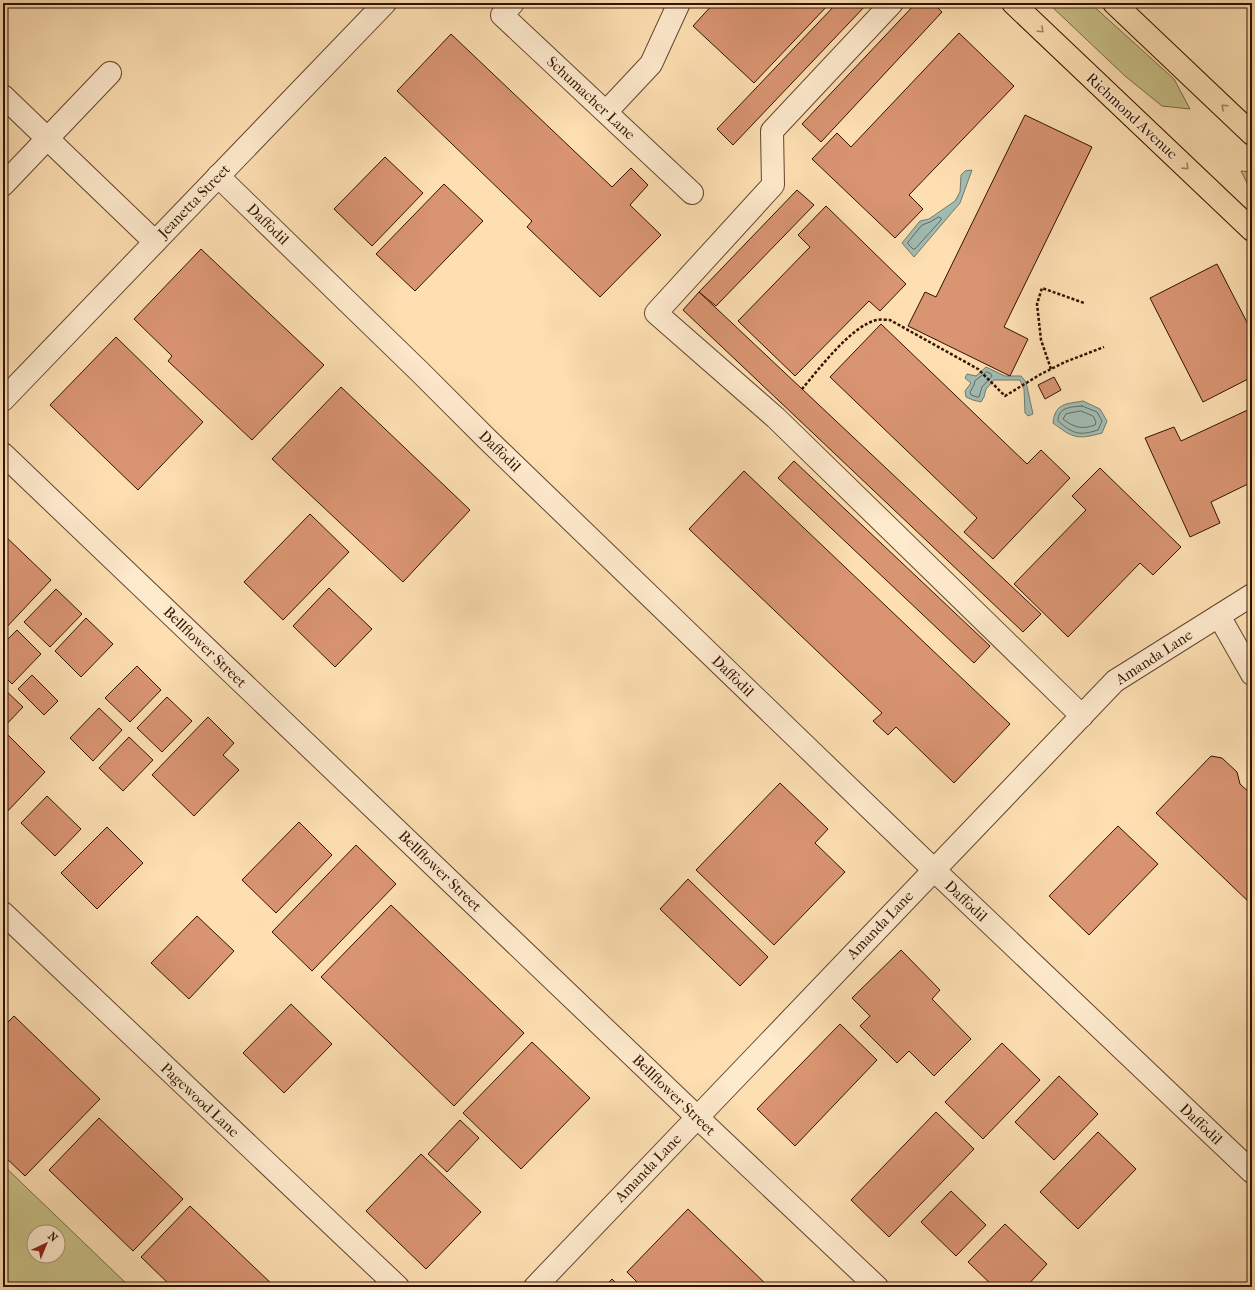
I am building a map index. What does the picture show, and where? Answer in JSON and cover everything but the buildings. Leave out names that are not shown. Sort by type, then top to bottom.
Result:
[{"type":"main road","name":"Richmond Avenue","points":[[1012,3],[1252,230]]},
{"type":"main road","points":[[1114,3],[1252,134]]},
{"type":"street","name":"Jeanetta Street","points":[[3,400],[386,3]]},
{"type":"street","name":"Schumacher Lane","points":[[513,3],[502,15],[692,193]]},
{"type":"street","points":[[606,112],[651,64],[679,3]]},
{"type":"street","points":[[892,3],[772,130],[773,185],[656,313],[776,418],[1082,716]]},
{"type":"street","points":[[3,185],[110,73]]},
{"type":"street","points":[[3,96],[155,242]]},
{"type":"street","name":"Daffodil","points":[[218,176],[420,372],[510,462],[933,869],[1252,1172]]},
{"type":"street","name":"Bellflower Street","points":[[3,454],[877,1287]]},
{"type":"street","name":"Amanda Lane","points":[[535,1287],[933,869],[1115,681],[1252,596]]},
{"type":"street","points":[[1219,616],[1251,672]]},
{"type":"street","name":"Pagewood Lane","points":[[7,925],[398,1287]]},
{"type":"path","points":[[1051,369],[1041,340],[1037,304],[1042,288],[1084,303]]},
{"type":"path","points":[[802,389],[844,341],[862,326],[878,319],[890,320],[978,369],[1005,396],[1019,386],[1051,369],[1104,347]]},
{"type":"shaded area","points":[[1048,3],[1090,3],[1174,79],[1190,109],[1162,106],[1125,76]]},
{"type":"shaded area","points":[[1241,171],[1252,172],[1252,193]]},
{"type":"shaded area","points":[[3,1165],[64,1224],[26,1224],[26,1264],[66,1264],[66,1226],[130,1287],[3,1287]]},
{"type":"water","points":[[972,170],[960,203],[914,257],[902,243],[920,221],[929,219],[955,201],[960,192],[961,175],[965,171]]},
{"type":"water","points":[[986,367],[1005,376],[1021,376],[1026,382],[1033,414],[1028,416],[1025,413],[1024,389],[1020,380],[994,380],[986,389],[981,402],[966,397],[965,391],[971,383],[965,378],[967,374],[976,376]]},
{"type":"water","points":[[1083,401],[1100,409],[1107,421],[1102,433],[1081,437],[1071,435],[1053,423],[1054,416],[1059,408],[1067,404]]}]
